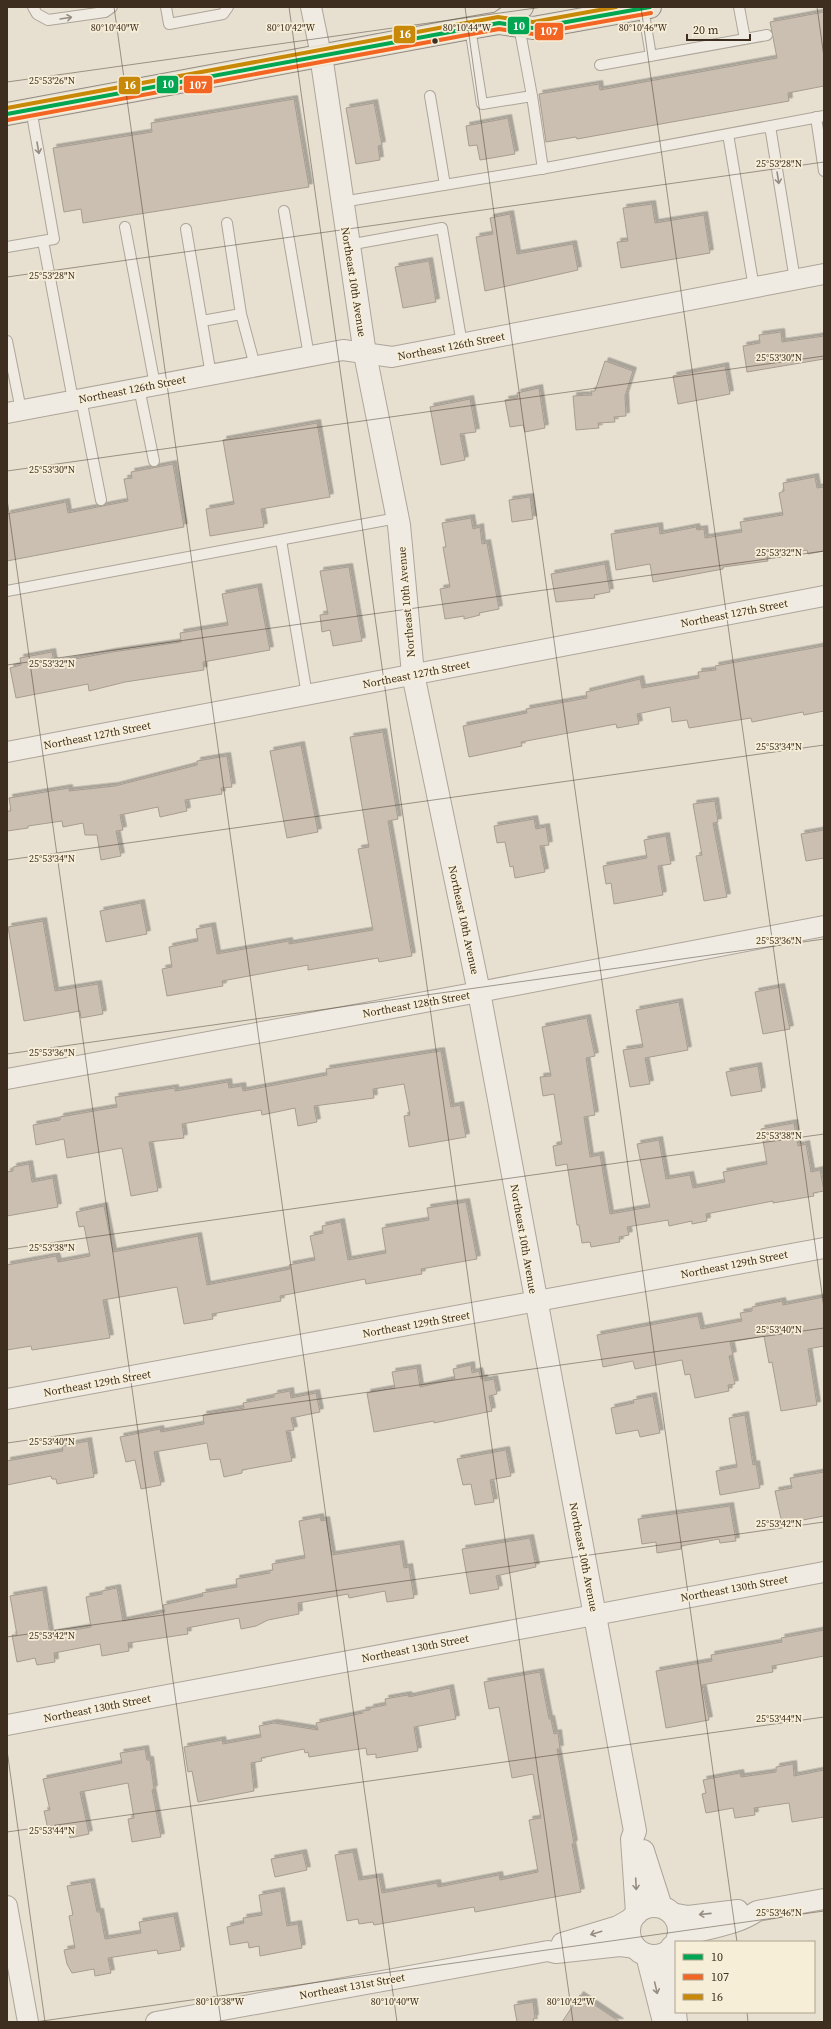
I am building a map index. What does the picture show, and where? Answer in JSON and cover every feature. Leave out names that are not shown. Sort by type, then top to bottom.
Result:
[{"type":"main road","points":[[7,114],[513,19],[533,28],[646,8]]},
{"type":"street","name":"Northeast 10th Avenue","points":[[311,7],[321,55],[365,354],[397,518],[413,674],[479,992],[635,1831],[640,1837],[666,1910]]},
{"type":"street","name":"Northeast 126th Street","points":[[14,411],[343,350],[392,357],[824,274]]},
{"type":"street","name":"Northeast 127th Street","points":[[7,752],[824,596]]},
{"type":"street","name":"Northeast 128th Street","points":[[7,1079],[479,992],[824,926]]},
{"type":"street","name":"Northeast 129th Street","points":[[7,1399],[824,1248]]},
{"type":"street","name":"Northeast 130th Street","points":[[7,1725],[824,1572]]},
{"type":"street","name":"Northeast 10th Avenue","points":[[634,1915],[632,1839],[635,1831]]},
{"type":"street","points":[[678,1941],[695,1931],[748,1918],[757,1912],[824,1899]]},
{"type":"street","points":[[7,1906],[28,2022]]},
{"type":"street","points":[[664,2022],[642,1952],[629,1935],[634,1915],[644,1908],[652,1906],[688,1916],[746,1908],[757,1912]]},
{"type":"street","points":[[666,1910],[677,1923],[675,1941]]},
{"type":"street","name":"Northeast 131st Street","points":[[548,1951],[554,1945],[618,1926],[634,1915]]},
{"type":"street","points":[[642,1952],[658,1955],[675,1943]]},
{"type":"street","points":[[675,1943],[669,1964],[676,2022]]},
{"type":"street","name":"Northeast 131st Street","points":[[156,2022],[548,1951],[556,1953],[620,1946],[642,1952]]},
{"type":"lane","points":[[33,7],[36,14],[48,20],[105,12],[112,7]]},
{"type":"lane","points":[[166,7],[169,24],[223,14],[228,7]]},
{"type":"lane","points":[[739,7],[745,39]]},
{"type":"lane","points":[[646,8],[651,56]]},
{"type":"lane","points":[[513,19],[532,96],[543,169]]},
{"type":"lane","points":[[470,28],[482,104],[532,96]]},
{"type":"lane","points":[[600,65],[767,35]]},
{"type":"lane","points":[[430,96],[446,185]]},
{"type":"lane","points":[[7,247],[54,239],[31,109]]},
{"type":"lane","points":[[342,202],[543,169],[820,116],[824,171]]},
{"type":"lane","points":[[770,126],[795,280]]},
{"type":"lane","points":[[728,134],[754,288]]},
{"type":"lane","points":[[284,212],[309,356]]},
{"type":"lane","points":[[227,223],[241,314],[255,366]]},
{"type":"lane","points":[[125,227],[147,387],[154,461]]},
{"type":"lane","points":[[348,245],[442,228],[462,344]]},
{"type":"lane","points":[[186,229],[211,375]]},
{"type":"lane","points":[[43,241],[100,500]]},
{"type":"lane","points":[[202,321],[241,314]]},
{"type":"lane","points":[[7,341],[14,411]]},
{"type":"lane","points":[[7,591],[397,518]]},
{"type":"lane","points":[[281,540],[307,695]]},
{"type":"building","points":[[824,12],[824,86],[788,93],[789,101],[577,139],[576,137],[546,142],[539,94],[599,84],[600,90],[777,58],[770,22]]},
{"type":"building","points":[[294,99],[309,187],[83,223],[81,209],[64,212],[53,148],[152,132],[151,123]]},
{"type":"building","points":[[374,103],[382,145],[378,146],[380,160],[356,164],[346,108]]},
{"type":"building","points":[[508,118],[515,154],[480,160],[477,145],[469,146],[466,126]]},
{"type":"building","points":[[652,204],[655,223],[704,215],[710,253],[621,268],[617,242],[628,241],[623,208]]},
{"type":"building","points":[[510,214],[517,254],[573,244],[578,270],[485,291],[476,237],[493,234],[490,218]]},
{"type":"building","points":[[429,261],[436,302],[403,308],[395,267]]},
{"type":"building","points":[[781,332],[782,342],[824,336],[824,359],[747,372],[743,346],[760,343],[759,335]]},
{"type":"building","points":[[605,361],[633,371],[625,396],[626,416],[614,417],[615,422],[598,423],[599,428],[576,430],[573,396],[592,395],[591,391],[595,391]]},
{"type":"building","points":[[725,366],[730,394],[678,404],[673,376]]},
{"type":"building","points":[[539,388],[545,428],[525,432],[523,425],[510,427],[505,400],[518,398],[517,393]]},
{"type":"building","points":[[470,399],[476,432],[460,434],[465,460],[441,465],[430,407]]},
{"type":"building","points":[[317,423],[330,497],[261,509],[264,527],[210,536],[206,509],[234,504],[223,440]]},
{"type":"building","points":[[173,464],[184,527],[7,561],[7,514],[66,502],[68,513],[128,501],[124,479],[132,478],[131,472]]},
{"type":"building","points":[[815,477],[817,488],[824,487],[824,551],[808,554],[807,550],[767,557],[768,561],[723,567],[723,569],[653,582],[650,564],[616,570],[611,534],[659,526],[660,534],[696,527],[697,530],[704,529],[705,538],[742,532],[740,522],[783,515],[779,493],[784,491],[783,483]]},
{"type":"building","points":[[530,497],[533,519],[512,522],[509,500]]},
{"type":"building","points":[[471,518],[473,529],[480,527],[482,544],[487,543],[499,609],[479,613],[480,615],[464,619],[464,616],[445,619],[440,589],[450,587],[443,547],[446,547],[442,523]]},
{"type":"building","points":[[605,564],[610,592],[594,595],[595,598],[556,602],[551,574]]},
{"type":"building","points":[[349,567],[362,641],[333,646],[330,630],[322,632],[320,615],[328,614],[320,571]]},
{"type":"building","points":[[258,587],[270,650],[203,662],[204,670],[125,682],[89,691],[88,684],[16,698],[10,668],[21,665],[20,658],[52,652],[54,663],[112,652],[181,642],[180,633],[228,625],[222,594]]},
{"type":"building","points":[[824,646],[824,711],[804,715],[803,712],[752,722],[751,718],[689,728],[687,720],[672,722],[670,707],[637,714],[639,724],[617,728],[616,724],[521,742],[522,746],[469,757],[463,726],[527,713],[526,709],[587,698],[586,692],[640,679],[642,688],[699,678],[698,672],[716,670],[715,666]]},
{"type":"building","points":[[383,732],[398,819],[388,821],[412,956],[379,962],[378,958],[308,970],[308,965],[222,981],[223,986],[167,996],[162,969],[172,967],[169,947],[198,941],[196,929],[212,926],[217,954],[289,941],[289,944],[373,930],[358,849],[369,847],[350,737]]},
{"type":"building","points":[[301,745],[318,832],[287,838],[270,751]]},
{"type":"building","points":[[227,756],[232,787],[221,788],[222,794],[185,800],[187,811],[160,817],[158,807],[120,815],[123,830],[116,831],[121,856],[101,860],[97,835],[85,835],[83,823],[63,827],[62,821],[7,831],[7,811],[11,811],[9,798],[69,788],[69,791],[115,786],[197,765],[197,761]]},
{"type":"building","points":[[715,801],[718,822],[713,823],[727,897],[704,901],[696,856],[702,855],[693,804]]},
{"type":"building","points":[[534,819],[536,829],[546,827],[549,845],[540,846],[545,872],[515,878],[513,866],[510,867],[505,842],[497,843],[494,826]]},
{"type":"building","points":[[824,830],[824,858],[806,861],[801,834]]},
{"type":"building","points":[[666,836],[671,864],[658,866],[663,895],[614,904],[611,883],[606,884],[603,866],[647,858],[644,840]]},
{"type":"building","points":[[141,903],[147,934],[106,942],[100,911]]},
{"type":"building","points":[[43,921],[55,991],[98,984],[103,1014],[81,1018],[80,1011],[24,1021],[8,927]]},
{"type":"building","points":[[781,987],[790,1029],[763,1034],[755,992]]},
{"type":"building","points":[[679,1002],[688,1050],[645,1058],[650,1084],[630,1087],[623,1050],[643,1047],[636,1010]]},
{"type":"building","points":[[587,1018],[595,1056],[586,1058],[595,1115],[584,1117],[590,1157],[600,1155],[610,1214],[650,1207],[637,1144],[659,1140],[666,1179],[690,1175],[693,1188],[725,1182],[723,1172],[767,1164],[761,1129],[794,1123],[798,1146],[806,1144],[811,1172],[820,1170],[824,1191],[813,1193],[814,1196],[773,1203],[773,1201],[706,1214],[707,1221],[692,1224],[692,1221],[669,1226],[668,1220],[627,1227],[629,1235],[619,1237],[620,1242],[591,1247],[590,1242],[582,1243],[579,1225],[577,1225],[567,1164],[556,1166],[553,1146],[562,1144],[554,1094],[543,1096],[540,1077],[551,1076],[542,1027]]},
{"type":"building","points":[[441,1051],[451,1107],[460,1105],[466,1137],[409,1147],[404,1116],[410,1115],[404,1084],[373,1089],[374,1098],[314,1106],[317,1122],[298,1126],[295,1108],[262,1115],[261,1110],[182,1124],[184,1138],[149,1142],[158,1191],[131,1196],[122,1148],[67,1158],[64,1139],[36,1145],[33,1125],[60,1120],[60,1117],[117,1107],[115,1097],[175,1088],[175,1091],[228,1082],[229,1088],[242,1086],[243,1091],[327,1075],[326,1069]]},
{"type":"building","points":[[758,1066],[762,1091],[731,1096],[726,1072]]},
{"type":"building","points":[[29,1164],[32,1182],[53,1178],[58,1207],[7,1216],[7,1172],[13,1171],[13,1167]]},
{"type":"building","points":[[466,1202],[477,1259],[421,1269],[422,1274],[366,1284],[365,1279],[280,1296],[281,1301],[212,1314],[213,1319],[184,1324],[177,1287],[103,1300],[110,1338],[32,1350],[31,1346],[7,1350],[7,1265],[56,1256],[58,1262],[90,1256],[84,1226],[79,1227],[76,1212],[104,1206],[113,1252],[198,1236],[207,1285],[290,1269],[289,1265],[315,1260],[310,1236],[323,1233],[322,1226],[341,1222],[348,1260],[386,1253],[382,1228],[429,1220],[427,1208]]},
{"type":"building","points":[[824,1297],[824,1346],[808,1349],[817,1405],[781,1411],[772,1362],[769,1363],[764,1336],[730,1342],[733,1355],[729,1356],[735,1384],[728,1385],[729,1391],[695,1398],[690,1374],[685,1375],[682,1360],[635,1369],[633,1361],[603,1367],[597,1335],[698,1316],[701,1329],[742,1321],[740,1313],[752,1311],[752,1307],[782,1301],[783,1305]]},
{"type":"building","points":[[471,1365],[472,1373],[479,1371],[481,1379],[484,1378],[484,1381],[494,1379],[497,1394],[489,1396],[492,1411],[434,1423],[434,1421],[374,1432],[367,1393],[395,1388],[392,1372],[417,1368],[420,1387],[455,1379],[453,1369]]},
{"type":"building","points":[[290,1391],[291,1398],[316,1393],[320,1412],[291,1418],[294,1430],[286,1431],[292,1461],[242,1470],[242,1473],[224,1477],[220,1459],[210,1460],[207,1443],[154,1452],[161,1485],[141,1489],[135,1460],[126,1462],[120,1437],[160,1429],[161,1432],[204,1424],[203,1415],[244,1408],[243,1403],[274,1397],[274,1394]]},
{"type":"building","points":[[653,1396],[660,1433],[640,1437],[638,1430],[616,1434],[611,1408],[634,1403],[633,1400]]},
{"type":"building","points":[[745,1415],[753,1465],[756,1464],[760,1488],[720,1495],[716,1471],[737,1467],[729,1418]]},
{"type":"building","points":[[88,1441],[94,1477],[57,1484],[56,1479],[52,1479],[51,1476],[7,1485],[7,1461],[63,1451],[62,1446]]},
{"type":"building","points":[[506,1450],[511,1476],[490,1480],[494,1502],[475,1505],[471,1484],[463,1485],[457,1459]]},
{"type":"building","points":[[824,1472],[824,1516],[782,1524],[775,1491],[792,1488],[790,1478]]},
{"type":"building","points":[[730,1506],[736,1541],[720,1543],[719,1539],[681,1546],[681,1549],[657,1553],[656,1542],[642,1544],[638,1519]]},
{"type":"building","points":[[320,1517],[321,1521],[326,1520],[332,1555],[400,1544],[404,1568],[409,1567],[414,1598],[387,1602],[385,1591],[349,1598],[348,1594],[298,1603],[299,1614],[268,1620],[256,1626],[241,1629],[239,1618],[187,1628],[188,1634],[128,1643],[129,1651],[102,1656],[100,1644],[54,1653],[55,1662],[37,1665],[35,1658],[17,1662],[12,1635],[17,1635],[10,1596],[43,1590],[50,1634],[91,1627],[86,1597],[102,1594],[102,1591],[117,1588],[123,1621],[165,1612],[163,1605],[203,1596],[202,1593],[237,1587],[236,1579],[270,1573],[269,1571],[273,1570],[272,1564],[305,1558],[299,1521]]},
{"type":"building","points":[[530,1538],[536,1567],[496,1576],[499,1589],[470,1594],[462,1549]]},
{"type":"building","points":[[824,1630],[824,1656],[772,1666],[773,1672],[702,1685],[709,1720],[666,1728],[656,1671],[712,1661],[711,1655],[782,1642],[781,1638]]},
{"type":"building","points":[[540,1672],[549,1719],[551,1719],[554,1734],[558,1733],[560,1749],[557,1749],[581,1892],[475,1912],[474,1907],[374,1925],[373,1922],[359,1924],[358,1919],[347,1921],[335,1855],[353,1852],[359,1880],[379,1877],[382,1893],[437,1883],[438,1887],[499,1875],[500,1880],[538,1872],[529,1820],[541,1818],[533,1774],[512,1778],[499,1707],[489,1709],[484,1682]]},
{"type":"building","points":[[450,1688],[456,1719],[414,1727],[418,1751],[376,1758],[376,1754],[367,1755],[366,1748],[309,1757],[308,1752],[305,1753],[304,1749],[261,1758],[262,1761],[251,1763],[254,1791],[198,1802],[192,1771],[188,1772],[184,1747],[222,1740],[223,1744],[261,1737],[259,1726],[274,1723],[318,1730],[316,1723],[363,1713],[362,1711],[370,1710],[370,1708],[386,1705],[385,1699],[408,1695],[409,1697]]},
{"type":"building","points":[[145,1749],[147,1760],[150,1760],[154,1789],[152,1790],[161,1837],[132,1842],[128,1819],[134,1818],[128,1783],[80,1792],[89,1834],[70,1838],[68,1830],[49,1834],[44,1811],[50,1810],[43,1779],[122,1763],[120,1753]]},
{"type":"building","points":[[793,1764],[794,1776],[824,1770],[824,1817],[792,1822],[789,1803],[754,1808],[755,1815],[735,1818],[733,1808],[706,1813],[702,1794],[706,1793],[703,1780],[740,1773],[741,1777],[776,1772],[776,1767]]},
{"type":"building","points":[[303,1853],[307,1870],[275,1877],[271,1859]]},
{"type":"building","points":[[91,1882],[97,1912],[100,1912],[105,1939],[141,1933],[139,1922],[174,1916],[181,1950],[158,1954],[157,1950],[108,1958],[111,1973],[95,1976],[94,1969],[72,1973],[67,1964],[64,1950],[75,1948],[69,1916],[73,1915],[67,1886]]},
{"type":"building","points":[[281,1891],[287,1926],[298,1924],[302,1948],[260,1956],[259,1946],[249,1948],[248,1942],[230,1945],[227,1927],[244,1923],[243,1918],[262,1915],[259,1895]]},
{"type":"building","points":[[580,1995],[620,2022],[562,2022]]},
{"type":"building","points":[[533,2002],[534,2022],[517,2022],[514,2005]]},
{"type":"transit line","name":"16","points":[[7,108],[498,17],[533,22],[616,7]]},
{"type":"transit line","name":"10","points":[[7,114],[499,23],[533,28],[650,7]]},
{"type":"transit line","name":"107","points":[[8,120],[499,29],[533,34],[651,13]]}]
